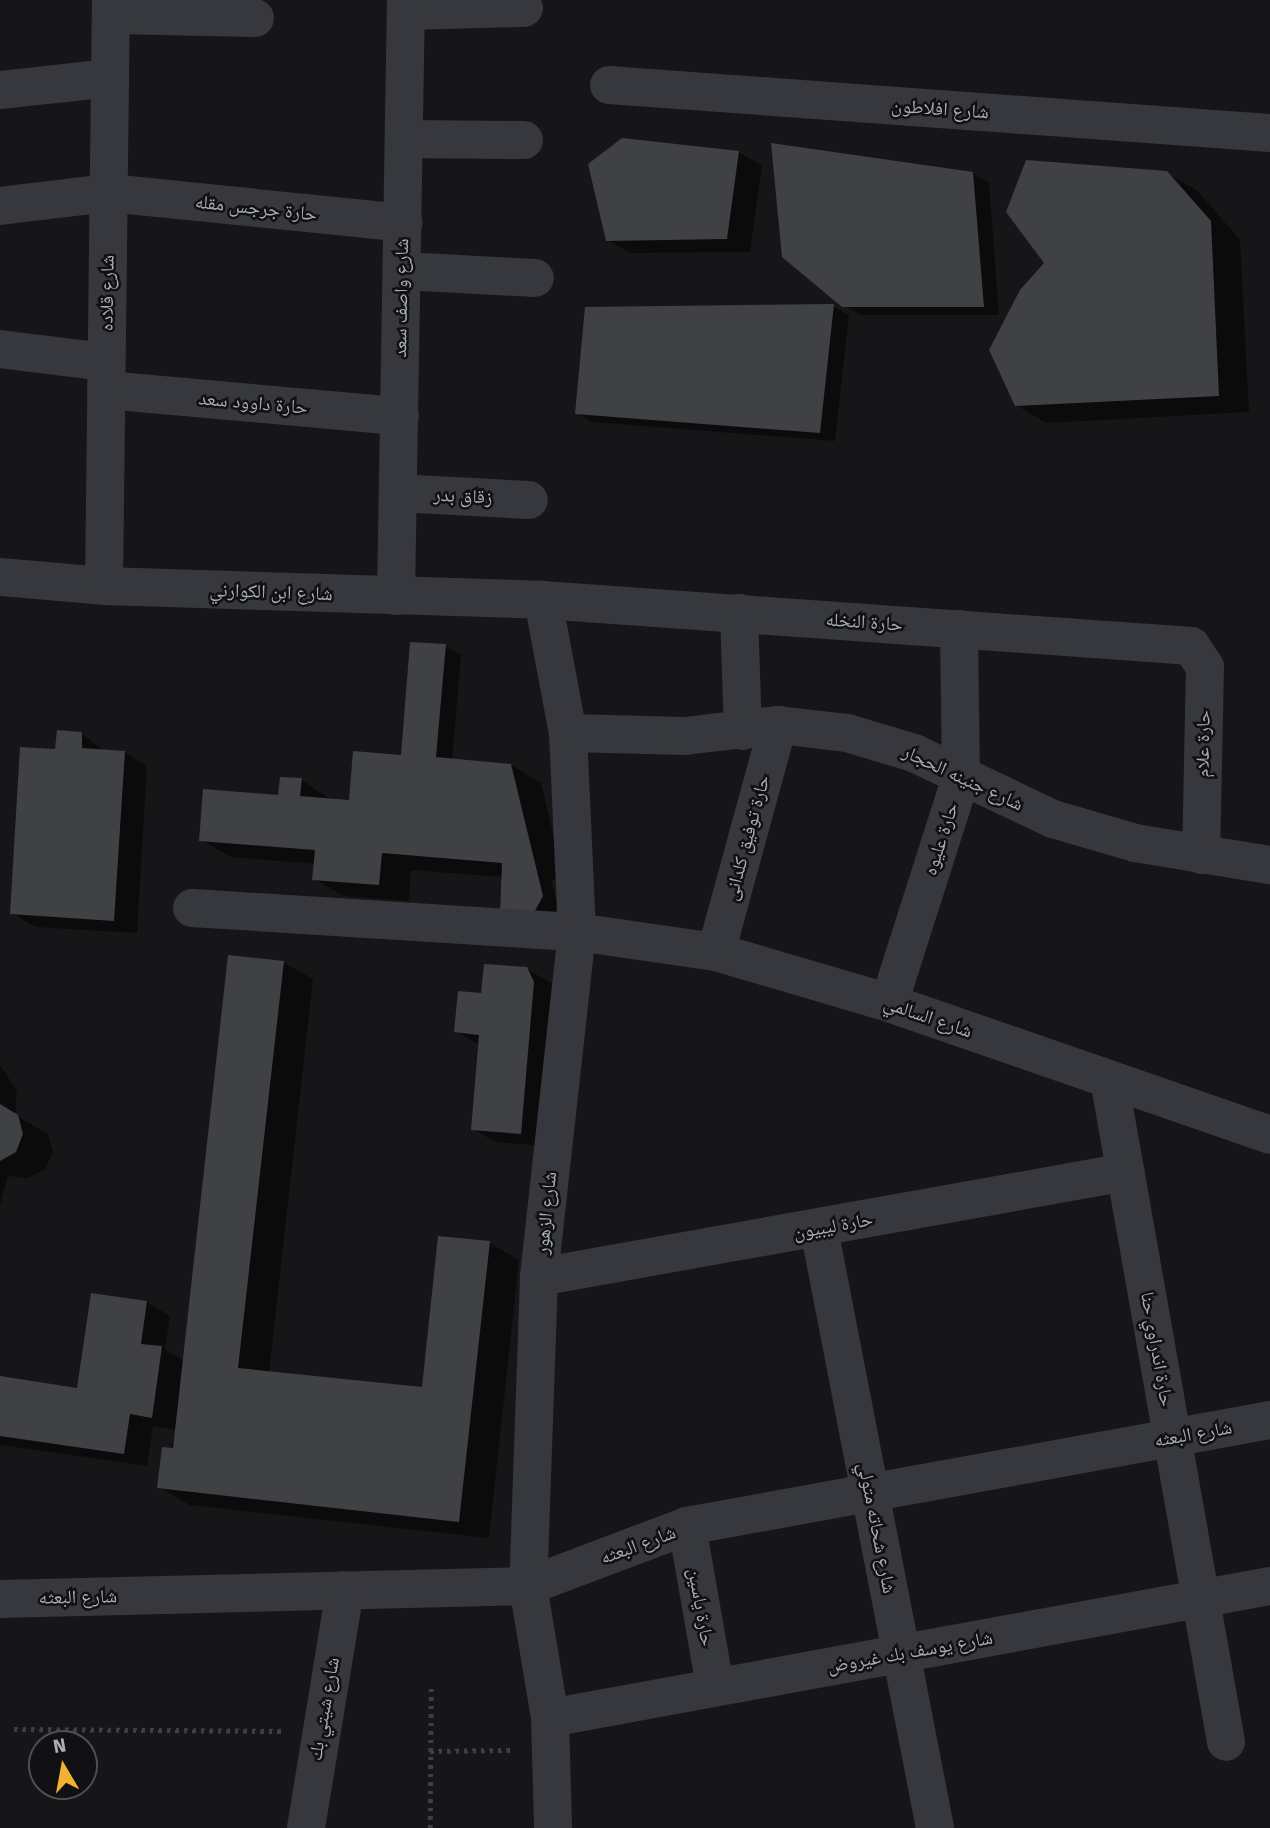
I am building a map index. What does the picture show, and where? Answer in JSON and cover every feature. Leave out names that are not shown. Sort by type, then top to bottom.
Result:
[{"type":"street","points":[[406,6],[524,8]]},
{"type":"street","name":"شارع واصف سعد","points":[[396,596],[406,6]]},
{"type":"street","points":[[111,7],[255,18]]},
{"type":"street","name":"شارع قلاده","points":[[104,586],[111,7]]},
{"type":"street","points":[[0,90],[110,78]]},
{"type":"street","name":"شارع افلاطون","points":[[609,85],[1270,133]]},
{"type":"street","points":[[404,139],[524,140]]},
{"type":"street","name":"حارة جرجس مقله","points":[[0,206],[109,194],[403,223]]},
{"type":"street","points":[[402,271],[535,278]]},
{"type":"street","name":"حارة داوود سعد","points":[[0,349],[106,376],[400,416]]},
{"type":"street","name":"زقاق بدر","points":[[398,493],[528,500]]},
{"type":"street","name":"شارع ابن الكوارني","points":[[0,577],[104,586],[542,600]]},
{"type":"street","name":"حارة النخله","points":[[542,600],[1185,645]]},
{"type":"street","name":"شارع الزهور","points":[[542,600],[568,733],[577,932],[539,1277],[528,1586],[551,1734],[553,1828]]},
{"type":"street","name":"حارة توفيق كلدانى","points":[[716,952],[761,728],[739,614]]},
{"type":"street","name":"حارة عليوه","points":[[889,1003],[961,777],[958,629]]},
{"type":"street","name":"حارة علام","points":[[1185,645],[1205,660],[1201,855]]},
{"type":"street","name":"شارع جنينه الحجار","points":[[568,733],[761,728],[848,733],[914,753],[1053,819],[1201,855],[1270,865]]},
{"type":"street","name":"شارع السالمي","points":[[191,908],[577,932],[716,952],[889,1003],[1270,1135]]},
{"type":"street","name":"حارة اندراوي حنا","points":[[1109,1079],[1226,1742]]},
{"type":"street","name":"حارة ليبيون","points":[[539,1277],[1126,1172]]},
{"type":"street","name":"شارع شحاته متولي","points":[[819,1228],[935,1828]]},
{"type":"street","name":"شارع البعثه","points":[[0,1599],[528,1586],[687,1526],[1270,1420]]},
{"type":"street","name":"حارة ياسين","points":[[687,1526],[715,1687]]},
{"type":"street","name":"شارع يوسف بك غيروض","points":[[551,1734],[715,1687],[1270,1586]]},
{"type":"street","name":"شارع شيتي بك","points":[[306,1828],[319,1731],[345,1590]]},
{"type":"path","points":[[430,1828],[431,1686]]},
{"type":"path","points":[[15,1728],[319,1731]]},
{"type":"path","points":[[430,1751],[551,1734]]},
{"type":"building","points":[[622,138],[739,151],[727,239],[606,241],[588,164]]},
{"type":"building","points":[[771,143],[973,172],[984,307],[842,307],[782,257]]},
{"type":"building","points":[[1026,160],[1167,171],[1211,221],[1219,396],[1015,406],[989,350],[1020,290],[1044,263],[1006,212]]},
{"type":"building","points":[[834,304],[820,433],[575,414],[585,307]]},
{"type":"building","points":[[410,642],[446,644],[436,757],[511,764],[543,896],[531,918],[500,914],[502,863],[382,853],[379,885],[312,880],[315,850],[199,841],[203,789],[278,795],[280,777],[302,778],[300,796],[349,800],[353,751],[401,755]]},
{"type":"building","points":[[57,730],[82,732],[82,748],[125,751],[114,921],[10,914],[20,747],[55,749]]},
{"type":"building","points":[[228,955],[284,961],[238,1368],[422,1387],[438,1236],[490,1241],[459,1522],[157,1488],[162,1447],[173,1448]]},
{"type":"building","points":[[484,964],[527,967],[534,982],[521,1134],[471,1130],[479,1035],[454,1032],[458,991],[481,993]]},
{"type":"building","points":[[0,1104],[18,1115],[23,1134],[16,1152],[0,1161]]},
{"type":"building","points":[[91,1293],[147,1301],[141,1344],[162,1346],[152,1418],[130,1414],[124,1454],[0,1436],[0,1376],[77,1388]]}]
